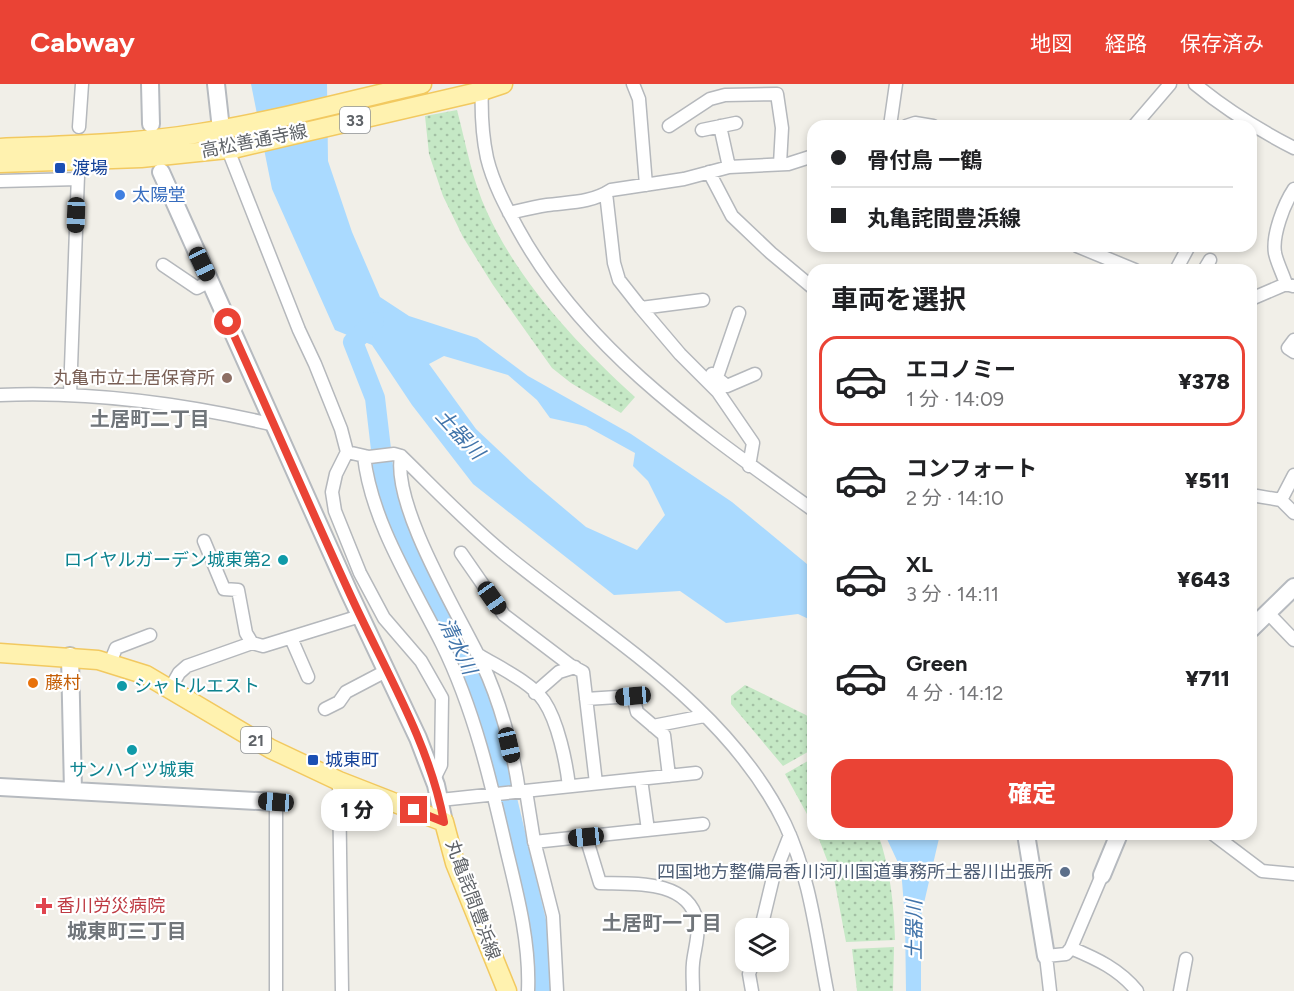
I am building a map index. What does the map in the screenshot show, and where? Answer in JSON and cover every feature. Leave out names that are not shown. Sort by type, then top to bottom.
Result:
[{"type":"main road","name":"高松善通寺線","points":[[0,148],[138,141],[226,128],[422,84]]},
{"type":"main road","name":"高松善通寺線","points":[[0,163],[141,158],[232,148],[503,84]]},
{"type":"main road","name":"丸亀詫間豊浜線","points":[[0,653],[70,657],[110,663],[146,675],[271,749],[339,781],[444,822],[455,863],[507,991]]},
{"type":"street","points":[[79,127],[82,84]]},
{"type":"street","points":[[150,84],[151,124]]},
{"type":"street","points":[[633,84],[639,99],[646,185]]},
{"type":"street","points":[[891,120],[896,84]]},
{"type":"street","points":[[1139,120],[1170,84]]},
{"type":"street","points":[[1195,84],[1213,99],[1246,120]]},
{"type":"street","points":[[216,85],[232,148],[341,429],[347,452],[336,474],[332,492],[335,512],[359,569],[384,618],[421,661],[442,699],[441,765],[434,779]]},
{"type":"street","points":[[479,89],[487,158],[509,213],[533,256],[567,302],[612,352],[656,391],[749,466],[807,506]]},
{"type":"street","points":[[669,126],[710,99],[725,94],[752,89],[777,94],[782,128],[780,164]]},
{"type":"street","points":[[702,130],[736,123]]},
{"type":"street","points":[[720,126],[729,167]]},
{"type":"street","points":[[1257,127],[1294,148]]},
{"type":"street","points":[[509,213],[548,205],[579,202],[611,190],[729,167],[780,164],[807,157]]},
{"type":"street","points":[[161,172],[349,592],[418,738],[434,779],[444,822]]},
{"type":"street","points":[[709,172],[732,216],[807,283]]},
{"type":"street","points":[[0,181],[78,177],[70,395]]},
{"type":"street","points":[[1257,297],[1290,285],[1275,252],[1280,220],[1287,200],[1294,189]]},
{"type":"street","points":[[606,193],[614,263],[619,280],[680,354],[718,392],[753,443],[749,466]]},
{"type":"street","points":[[1092,252],[1120,264]]},
{"type":"street","points":[[163,265],[197,288],[210,281]]},
{"type":"street","points":[[641,308],[703,300]]},
{"type":"street","points":[[717,377],[739,313]]},
{"type":"street","points":[[1294,340],[1288,348],[1294,352]]},
{"type":"street","points":[[699,373],[710,372],[727,386],[755,374]]},
{"type":"street","points":[[0,395],[70,395],[133,399],[215,411],[275,425]]},
{"type":"street","points":[[347,452],[366,456],[397,455],[505,555],[653,668],[725,737],[755,774],[790,836],[805,875],[827,991]]},
{"type":"street","points":[[397,455],[406,504],[478,655],[505,727],[554,916],[557,991]]},
{"type":"street","points":[[366,456],[366,478],[398,560],[460,684],[493,794],[526,939],[528,991]]},
{"type":"street","points":[[1281,500],[1294,475]]},
{"type":"street","points":[[1257,496],[1281,500],[1294,513]]},
{"type":"street","points":[[800,501],[807,499]]},
{"type":"street","points":[[204,541],[224,589],[238,590],[246,633],[252,643]]},
{"type":"street","points":[[461,553],[504,615],[583,672],[596,783]]},
{"type":"street","points":[[349,592],[359,569]]},
{"type":"street","points":[[1257,623],[1294,587]]},
{"type":"street","points":[[1268,613],[1294,640]]},
{"type":"street","points":[[170,689],[187,666],[252,643],[263,646],[360,616]]},
{"type":"street","points":[[110,663],[116,648],[150,635]]},
{"type":"street","points":[[291,638],[308,677]]},
{"type":"street","points":[[478,655],[526,684],[544,700],[566,760],[569,786]]},
{"type":"street","points":[[70,657],[73,791]]},
{"type":"street","points":[[535,693],[559,672],[575,667]]},
{"type":"street","points":[[326,709],[339,702],[344,686],[386,671]]},
{"type":"street","points":[[586,699],[633,696],[637,712],[664,735],[669,776]]},
{"type":"street","points":[[653,726],[704,716]]},
{"type":"street","points":[[440,800],[696,773]]},
{"type":"street","points":[[641,779],[648,830]]},
{"type":"street","points":[[339,781],[342,991]]},
{"type":"street","points":[[0,787],[276,802],[276,991]]},
{"type":"street","points":[[534,842],[703,824]]},
{"type":"street","points":[[763,918],[773,878],[790,836]]},
{"type":"street","points":[[586,837],[600,883],[648,884],[663,887],[684,899],[693,911],[698,922],[692,967],[693,991]]},
{"type":"street","points":[[1027,840],[1050,991]]},
{"type":"street","points":[[1046,956],[1066,954],[1071,948],[1117,840]]},
{"type":"street","points":[[1221,840],[1262,872],[1294,874]]},
{"type":"street","points":[[1071,948],[1107,964],[1123,975],[1137,991]]},
{"type":"street","points":[[1180,991],[1186,959]]},
{"type":"street","points":[[750,972],[752,991]]},
{"type":"green space","points":[[457,110],[477,187],[500,238],[516,264],[552,312],[592,356],[635,397],[621,413],[571,383],[552,368],[493,285],[463,237],[443,196],[429,154],[425,116]]},
{"type":"green space","points":[[745,685],[806,715],[807,752],[783,766],[731,704],[731,696]]},
{"type":"green space","points":[[807,761],[807,814],[785,774]]},
{"type":"green space","points":[[819,840],[880,840],[891,886],[895,940],[846,942],[834,878]]},
{"type":"green space","points":[[894,947],[893,991],[857,991],[852,949]]},
{"type":"water","name":"土器川","points":[[251,84],[327,84],[328,161],[352,232],[380,297],[409,316],[477,338],[528,376],[631,434],[732,502],[807,564],[807,618],[798,614],[726,623],[680,591],[614,595],[473,484],[412,405],[372,345],[335,330],[272,189]],"holes":[[[444,356],[508,375],[537,400],[550,418],[586,426],[635,453],[633,466],[648,481],[665,515],[637,550],[586,527],[529,479],[476,429],[429,364]]]},
{"type":"water","name":"土器川","points":[[887,840],[939,840],[921,916],[921,991],[906,991],[905,918],[901,869]]},
{"type":"waterway","name":"清水川","points":[[374,322],[353,342],[375,398],[386,492],[394,515],[474,677],[493,740],[542,946],[541,991]]},
{"type":"place","name":"渡場","points":[[60,168]]},
{"type":"place","name":"太陽堂","points":[[120,195]]},
{"type":"place","name":"丸亀市立土居保育所","points":[[227,378]]},
{"type":"place","name":"ロイヤルガーデン城東第2","points":[[283,560]]},
{"type":"place","name":"藤村","points":[[33,683]]},
{"type":"place","name":"シャトルエスト","points":[[122,686]]},
{"type":"place","name":"サンハイツ城東","points":[[132,750]]},
{"type":"place","name":"城東町","points":[[313,760]]},
{"type":"place","name":"四国地方整備局香川河川国道事務所土器川出張所","points":[[1065,872]]},
{"type":"place","name":"香川労災病院","points":[[44,906]]},
{"type":"district","name":"土居町二丁目","points":[[150,419]]},
{"type":"district","name":"土居町一丁目","points":[[662,923]]},
{"type":"district","name":"城東町三丁目","points":[[127,931]]},
{"type":"route","points":[[228,322],[349,592],[418,738],[436,785],[444,822],[414,810]]}]
